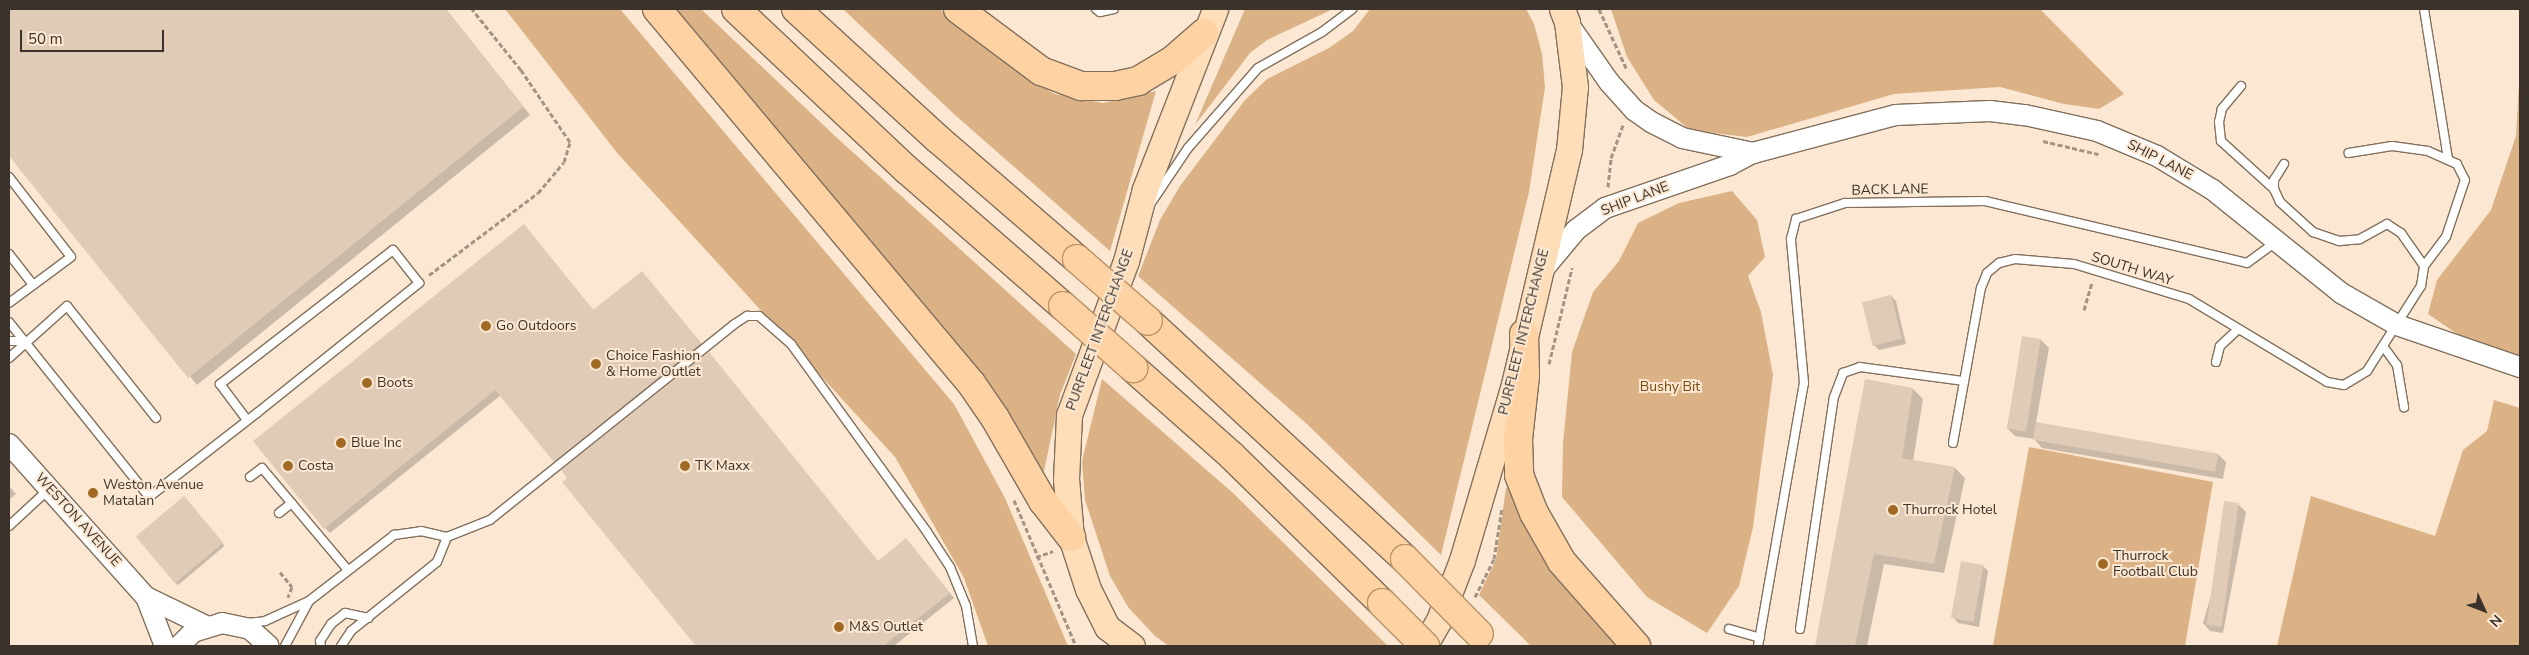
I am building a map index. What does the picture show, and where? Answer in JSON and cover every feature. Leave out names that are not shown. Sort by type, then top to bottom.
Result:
[{"type":"highway","points":[[657,9],[970,383],[995,418],[1043,501],[1071,537]]},
{"type":"highway","points":[[736,9],[907,170],[1064,306],[1232,456],[1424,646]]},
{"type":"highway","points":[[796,9],[938,139],[1148,321],[1405,559],[1485,640]]},
{"type":"highway","points":[[958,9],[1041,70],[1060,80],[1098,87],[1138,81],[1173,60],[1204,33]]},
{"type":"highway","points":[[1524,334],[1525,376],[1518,439],[1520,475],[1534,513],[1562,562],[1636,646]]},
{"type":"main road","name":"PURFLEET INTERCHANGE","points":[[1132,646],[1109,636],[1088,589],[1071,537],[1066,479],[1069,415],[1139,221],[1146,189],[1204,33],[1215,9]]},
{"type":"main road","name":"PURFLEET INTERCHANGE","points":[[1424,646],[1439,620],[1462,560],[1514,384],[1573,121],[1575,87],[1565,15]]},
{"type":"street","name":"SHIP LANE","points":[[1565,15],[1609,82],[1645,118],[1682,138],[1753,153]]},
{"type":"street","name":"SHIP LANE","points":[[1538,275],[1576,230],[1604,208],[1730,165],[1753,153],[1896,115],[1943,110],[2025,115],[2096,131],[2157,156],[2213,190],[2341,293],[2397,325],[2520,367]]},
{"type":"street","name":"WESTON AVENUE","points":[[9,444],[146,597],[165,646]]},
{"type":"street","name":"WESTON AVENUE","points":[[146,597],[206,626]]},
{"type":"street","points":[[178,646],[193,632],[206,626],[235,624],[250,629],[269,646]]},
{"type":"lane","points":[[1096,9],[1100,12],[1114,9]]},
{"type":"lane","points":[[1139,221],[1188,148],[1258,68],[1322,32],[1352,9]]},
{"type":"lane","points":[[2424,9],[2448,160]]},
{"type":"lane","points":[[2241,86],[2222,109],[2219,122],[2222,141],[2274,189],[2280,202],[2312,232],[2340,241],[2360,239],[2387,224],[2401,233],[2424,266],[2446,237],[2464,180],[2457,164],[2412,148],[2392,146],[2349,152]]},
{"type":"lane","points":[[2274,189],[2274,180],[2284,164]]},
{"type":"lane","points":[[9,177],[71,257],[9,303]]},
{"type":"lane","name":"BACK LANE","points":[[1758,646],[1804,383],[1792,239],[1796,218],[1845,203],[1985,202],[2247,263],[2276,242]]},
{"type":"lane","points":[[9,322],[149,498],[419,283],[393,250],[220,384],[246,420]]},
{"type":"lane","points":[[9,254],[33,285]]},
{"type":"lane","name":"SOUTH WAY","points":[[1953,444],[1981,288],[1987,273],[1999,262],[2031,259],[2074,264],[2095,272],[2189,299],[2326,382],[2344,384],[2367,371],[2421,286],[2424,266]]},
{"type":"lane","points":[[9,358],[67,306],[156,418]]},
{"type":"lane","points":[[235,624],[265,621],[309,600],[347,569],[394,536],[421,531],[447,537],[490,520],[733,325],[747,316],[759,316],[791,344],[932,539],[950,567],[966,606],[973,646]]},
{"type":"lane","points":[[2216,362],[2220,346],[2226,336],[2238,329]]},
{"type":"lane","points":[[9,341],[26,341]]},
{"type":"lane","points":[[2383,346],[2397,364],[2404,407]]},
{"type":"lane","points":[[1800,629],[1834,397],[1844,373],[1860,367],[1964,381]]},
{"type":"lane","points":[[250,477],[262,468],[347,569]]},
{"type":"lane","points":[[9,526],[50,488]]},
{"type":"lane","points":[[279,513],[292,503]]},
{"type":"lane","points":[[341,646],[346,637],[437,562],[447,537]]},
{"type":"lane","points":[[285,646],[309,600]]},
{"type":"lane","points":[[321,646],[320,641],[331,624],[345,613],[368,618]]},
{"type":"lane","points":[[1729,629],[1760,638]]},
{"type":"path","points":[[419,283],[538,193],[564,162],[570,142],[521,70],[472,9]]},
{"type":"path","points":[[1599,9],[1606,30],[1629,75]]},
{"type":"path","points":[[1607,195],[1611,158],[1626,119]]},
{"type":"path","points":[[1548,367],[1575,263]]},
{"type":"path","points":[[2084,310],[2095,272]]},
{"type":"path","points":[[1011,490],[1076,646]]},
{"type":"path","points":[[280,572],[292,587],[287,598]]},
{"type":"green space","points":[[505,9],[620,9],[954,404],[1005,498],[1068,646],[988,646],[964,578],[895,457],[618,154]]},
{"type":"green space","points":[[675,9],[701,9],[836,137],[1076,354],[1060,395],[1044,471],[1041,471],[944,329]]},
{"type":"green space","points":[[843,9],[940,9],[1032,81],[1055,94],[1103,103],[1156,91],[1110,251],[955,115]]},
{"type":"green space","points":[[1245,9],[1333,9],[1267,40],[1250,53],[1195,125]]},
{"type":"green space","points":[[1370,9],[1526,9],[1534,24],[1542,54],[1545,87],[1529,192],[1441,555],[1308,425],[1138,276],[1160,220],[1180,186],[1245,100],[1267,79],[1329,48],[1353,31]]},
{"type":"green space","points":[[1611,9],[2040,9],[2124,94],[2099,109],[2064,104],[2000,87],[1894,94],[1747,137],[1690,130],[1654,100],[1627,57]]},
{"type":"green space","points":[[2520,66],[2520,358],[2469,342],[2428,314],[2437,280],[2491,210],[2516,136]]},
{"type":"green space","name":"Bushy Bit","points":[[1732,191],[1757,220],[1765,257],[1748,276],[1761,312],[1773,375],[1753,527],[1739,586],[1707,633],[1647,597],[1562,497],[1563,443],[1572,352],[1593,292],[1619,261],[1638,223],[1679,203]]},
{"type":"green space","points":[[1102,379],[1233,493],[1388,646],[1169,646],[1155,636],[1128,607],[1110,576],[1085,500],[1082,461]]},
{"type":"green space","points":[[2494,400],[2520,408],[2520,646],[2277,646],[2311,496],[2435,536],[2463,450],[2487,431]]},
{"type":"green space","name":"Thurrock Football Club","points":[[2029,447],[2213,482],[2185,646],[1993,646]]},
{"type":"green space","points":[[1510,486],[1528,533],[1544,560],[1623,646],[1531,646],[1479,595],[1496,559],[1506,488]]},
{"type":"building","points":[[9,9],[446,9],[523,107],[188,378],[9,156]]},
{"type":"building","points":[[524,224],[593,310],[642,271],[701,343],[554,462],[495,390],[324,529],[253,441]]},
{"type":"building","points":[[1891,295],[1902,339],[1873,346],[1862,302]]},
{"type":"building","points":[[2022,336],[2041,339],[2026,432],[2007,429]]},
{"type":"building","points":[[709,352],[878,561],[906,538],[950,593],[883,646],[696,646],[562,482],[567,478],[561,470]]},
{"type":"building","name":"Thurrock Hotel","points":[[1865,379],[1913,388],[1902,458],[1955,467],[1934,564],[1874,554],[1855,646],[1815,646]]},
{"type":"building","points":[[2036,422],[2218,454],[2215,472],[2033,440]]},
{"type":"building","points":[[184,496],[223,543],[175,583],[136,536]]},
{"type":"building","points":[[2224,501],[2239,503],[2221,627],[2207,625]]},
{"type":"building","points":[[1961,561],[1984,565],[1974,622],[1951,618]]},
{"type":"place","name":"Go Outdoors","points":[[486,326]]},
{"type":"place","name":"Choice Fashion & Home Outlet","points":[[596,364]]},
{"type":"place","name":"Boots","points":[[367,383]]},
{"type":"place","name":"Blue Inc","points":[[341,443]]},
{"type":"place","name":"Costa","points":[[288,466]]},
{"type":"place","name":"TK Maxx","points":[[685,466]]},
{"type":"place","name":"Weston Avenue Matalan","points":[[93,493]]},
{"type":"place","name":"Thurrock Hotel","points":[[1893,510]]},
{"type":"place","name":"Thurrock Football Club","points":[[2103,564]]},
{"type":"place","name":"M&S Outlet","points":[[839,627]]}]
